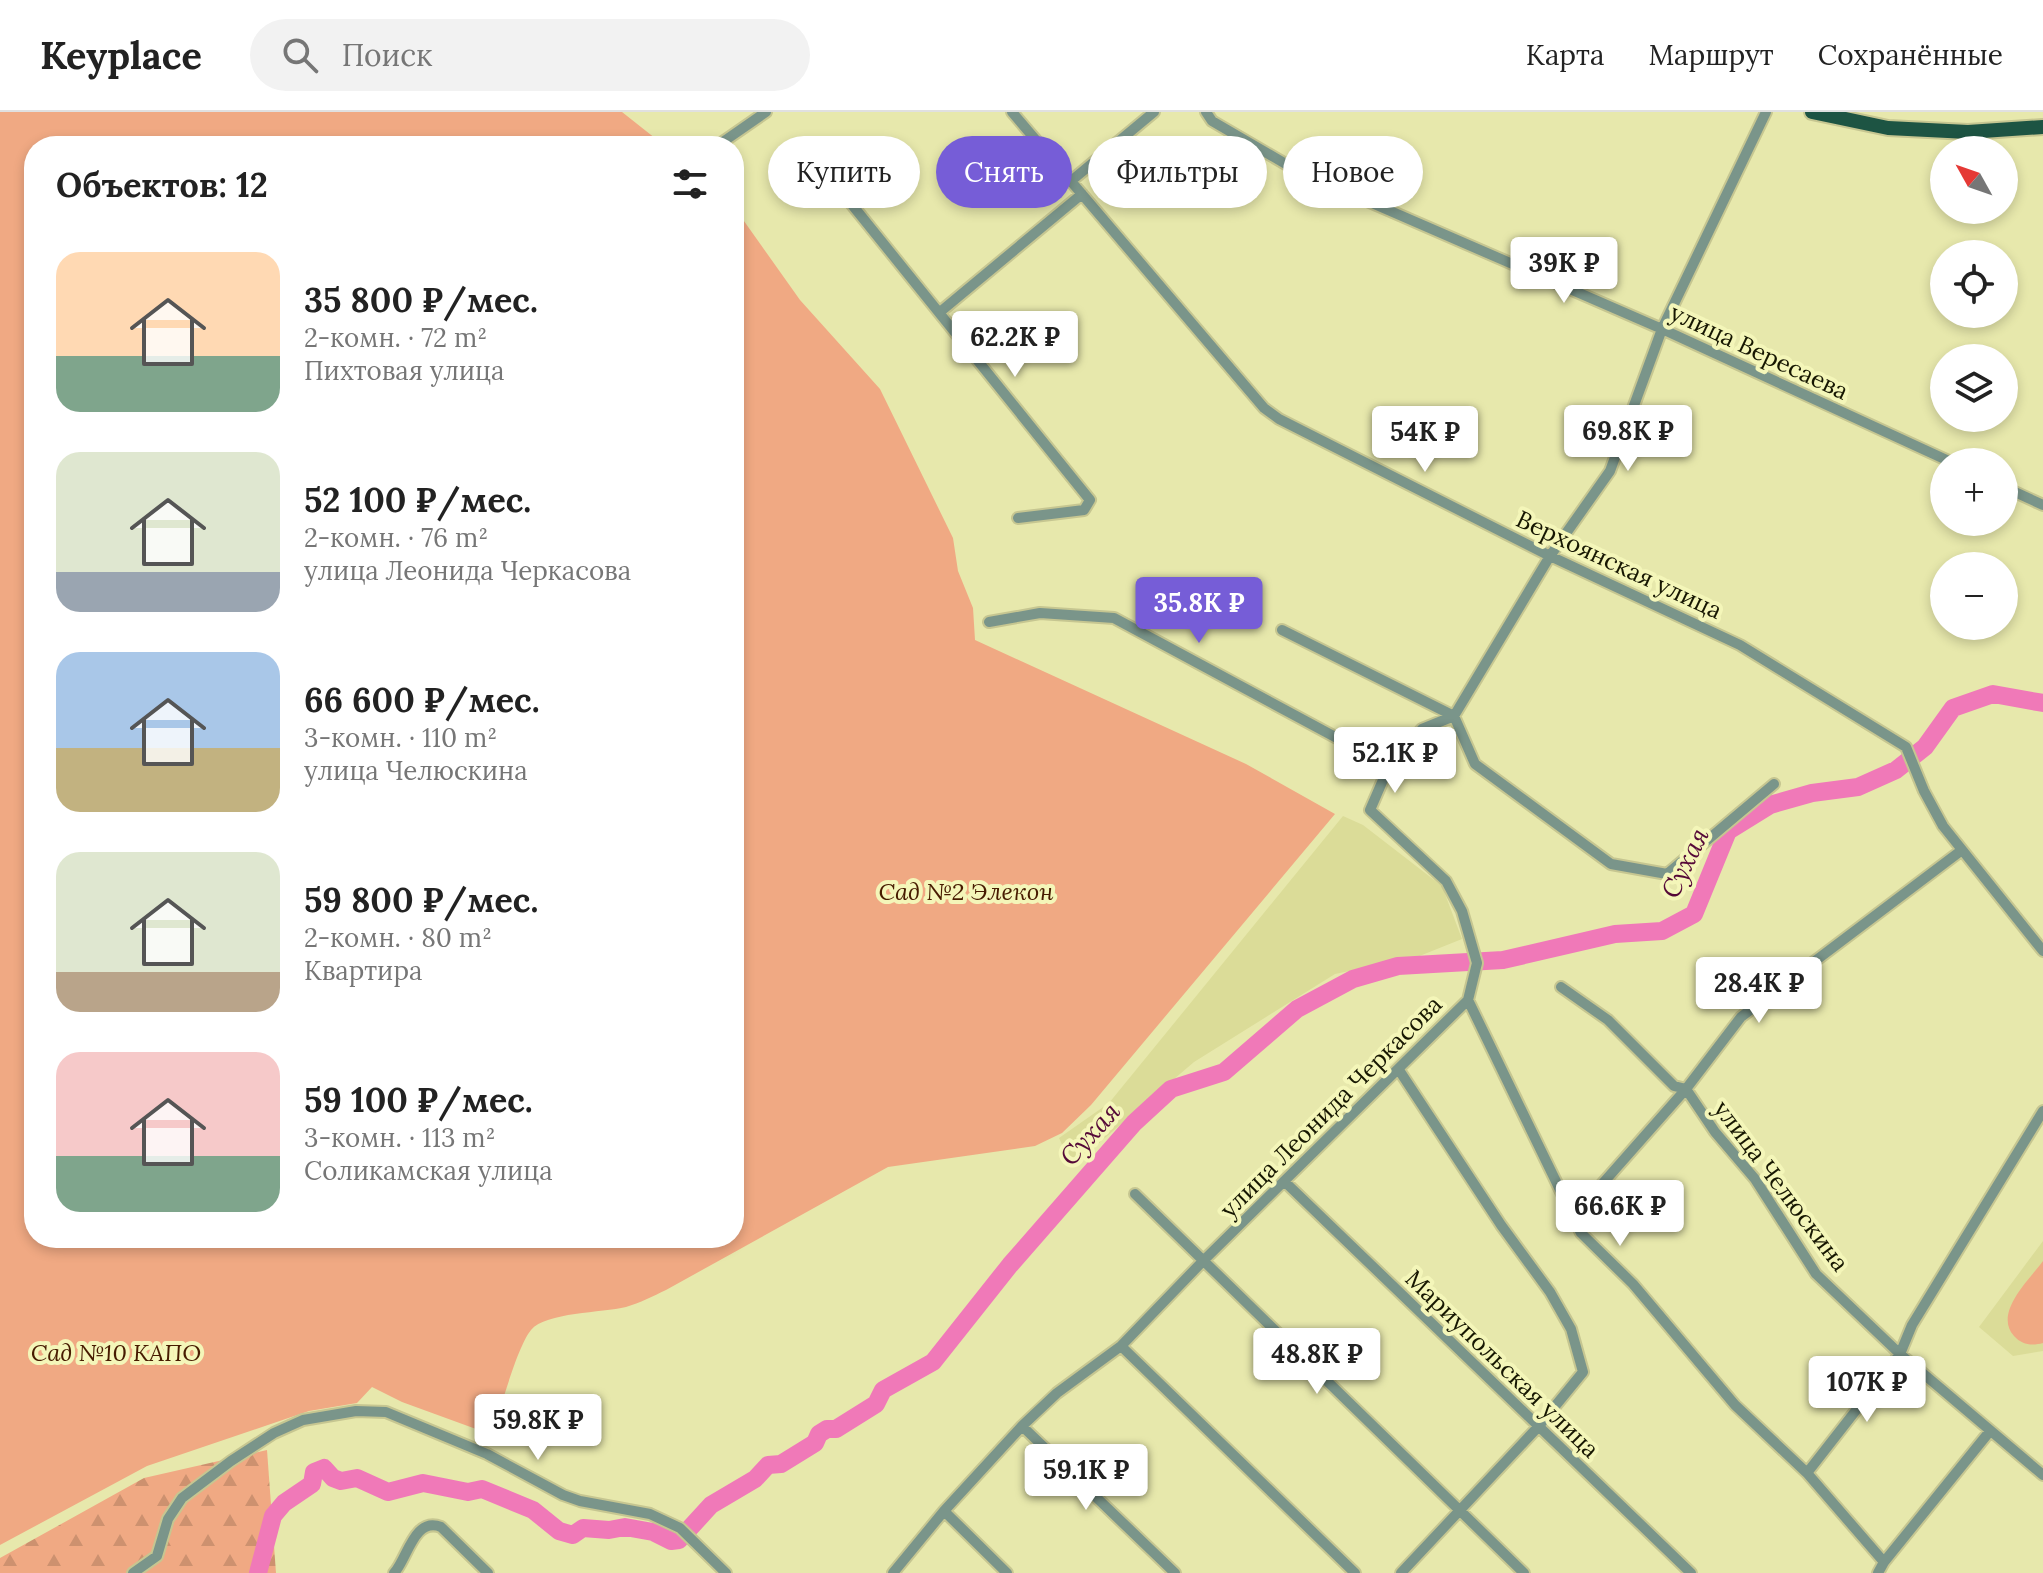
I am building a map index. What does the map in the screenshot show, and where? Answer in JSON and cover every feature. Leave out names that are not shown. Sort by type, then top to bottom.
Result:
[{"type":"main road","points":[[1812,112],[1888,128],[1968,132],[2043,127]]},
{"type":"street","points":[[731,136],[766,112]]},
{"type":"street","name":"Верхоянская улица","points":[[1012,112],[1033,136]]},
{"type":"street","points":[[1072,180],[1154,112]]},
{"type":"street","name":"улица Вересаева","points":[[1206,112],[1212,121],[1296,170],[1662,329],[1930,452]]},
{"type":"street","points":[[1454,716],[1550,556],[1610,471],[1662,329],[1766,112]]},
{"type":"street","name":"Верхоянская улица","points":[[1072,182],[1264,408],[1279,419],[1550,556],[1740,645],[1906,747],[1943,826],[2043,951]]},
{"type":"street","points":[[940,312],[1082,194]]},
{"type":"street","points":[[855,208],[1090,500],[1084,510],[1018,518]]},
{"type":"street","points":[[2018,493],[2043,505]]},
{"type":"street","points":[[989,622],[1040,613],[1114,618],[1389,766]]},
{"type":"street","points":[[1282,630],[1454,716],[1475,764],[1611,864],[1667,874],[1774,784]]},
{"type":"street","name":"улица Леонида Черкасова","points":[[893,1573],[944,1511],[1022,1426],[1057,1393],[1121,1346],[1468,1000],[1477,963],[1462,911],[1446,881],[1370,810],[1389,766],[1422,729],[1454,716]]},
{"type":"street","points":[[1573,1217],[1686,1089],[1741,1017],[1962,850]]},
{"type":"street","name":"улица Челюскина","points":[[1561,987],[1608,1020],[1674,1086],[1686,1089],[1715,1132],[1755,1179],[1816,1274],[1900,1354],[2043,1475]]},
{"type":"street","points":[[1468,1000],[1581,1233],[1633,1284],[1735,1405],[1807,1473],[1884,1562]]},
{"type":"street","points":[[1399,1070],[1501,1225],[1550,1292],[1571,1329],[1583,1372],[1538,1427],[1401,1573]]},
{"type":"street","points":[[1807,1473],[1900,1354],[1912,1325],[2043,1111]]},
{"type":"street","name":"Мариупольская улица","points":[[1285,1182],[1691,1573]]},
{"type":"street","points":[[1135,1194],[1524,1573]]},
{"type":"street","points":[[1121,1346],[1355,1573]]},
{"type":"street","points":[[133,1573],[157,1556],[168,1519],[182,1498],[231,1461],[274,1433],[303,1420],[356,1411],[386,1412],[487,1454],[580,1501],[650,1514],[680,1528],[726,1573]]},
{"type":"street","points":[[1022,1426],[1175,1573]]},
{"type":"street","points":[[1878,1573],[1990,1431]]},
{"type":"street","points":[[944,1511],[1007,1573]]},
{"type":"street","points":[[394,1573],[408,1546],[426,1526],[434,1525],[441,1527],[488,1573]]},
{"type":"shaded area","points":[[1343,816],[1363,825],[1442,886],[1462,939],[1417,957],[1335,974],[1194,1062],[1072,1166],[1059,1138],[1109,1103]]},
{"type":"shaded area","points":[[2043,1241],[2043,1351],[2013,1356],[1979,1327]]},
{"type":"green space","name":"Сад №2 Элекон","points":[[0,112],[622,112],[652,136],[24,136],[24,1248],[742,1248],[666,1290],[626,1307],[561,1316],[538,1324],[521,1348],[496,1422],[476,1429],[402,1402],[372,1387],[357,1403],[309,1411],[147,1466],[0,1545]]},
{"type":"green space","name":"Сад №2 Элекон","points":[[744,221],[800,300],[880,389],[953,538],[958,571],[973,608],[975,640],[1246,764],[1335,814],[1091,1105],[1062,1133],[1035,1146],[888,1167],[744,1247]]},
{"type":"green space","points":[[2043,1261],[2043,1343],[2027,1344],[2014,1336],[2008,1317],[2016,1297]]},
{"type":"green space","points":[[267,1450],[276,1573],[0,1573],[0,1558],[144,1478]]},
{"type":"waterway","name":"Сухая","points":[[258,1573],[273,1516],[284,1503],[312,1484],[314,1472],[324,1468],[333,1478],[341,1481],[357,1478],[388,1492],[423,1483],[468,1492],[482,1489],[533,1510],[559,1531],[573,1535],[583,1528],[609,1530],[625,1527],[653,1532],[671,1541],[679,1540],[711,1505],[755,1479],[768,1465],[781,1464],[815,1443],[819,1434],[827,1429],[836,1429],[876,1404],[883,1390],[933,1362],[1010,1265],[1134,1123],[1171,1089],[1224,1072],[1297,1009],[1353,979],[1398,966],[1503,960],[1615,934],[1662,931],[1694,914],[1728,831],[1770,805],[1812,793],[1858,787],[1896,770],[1925,747],[1953,708],[1993,694],[2043,703]]},
{"type":"park label","name":"Сад №10 КАПО","points":[[116,1353]]}]
